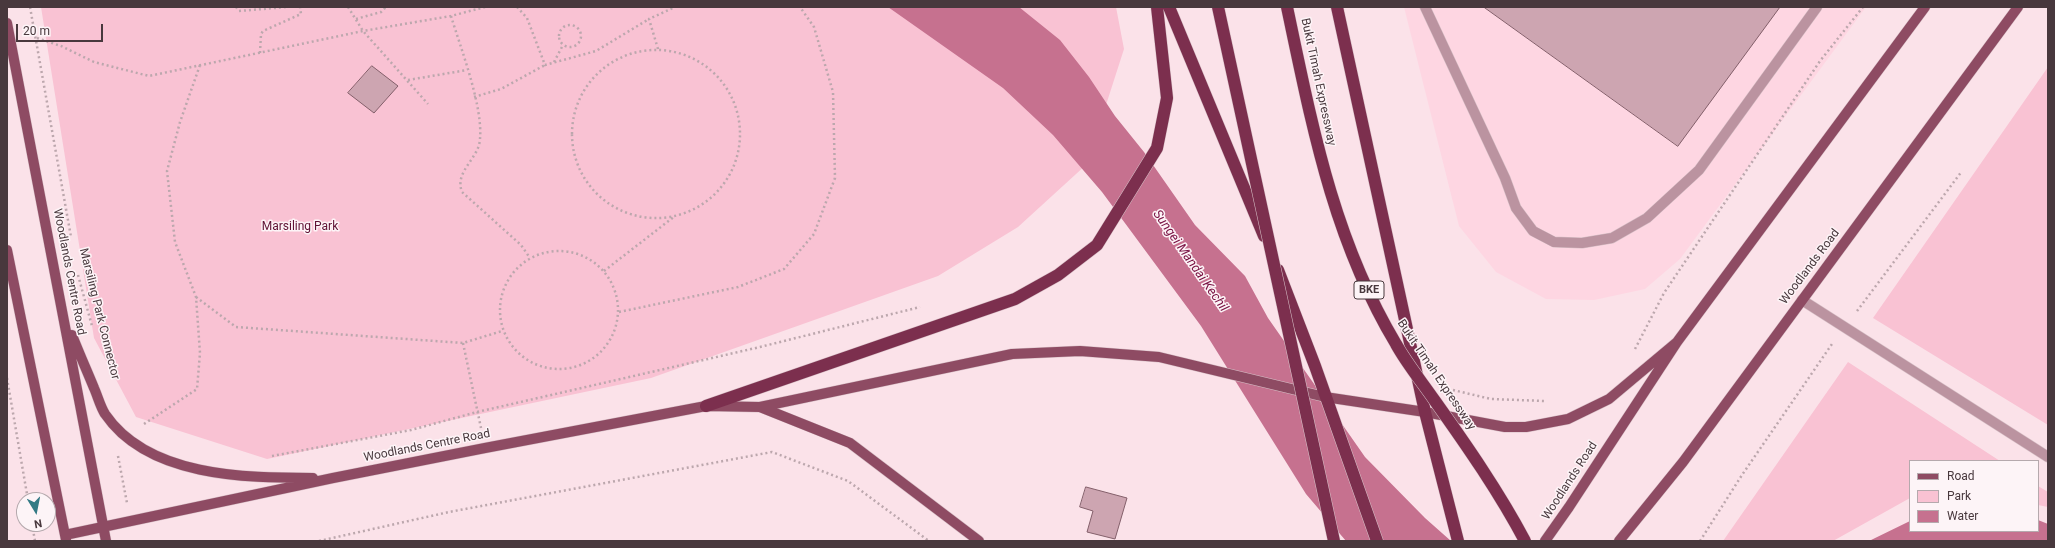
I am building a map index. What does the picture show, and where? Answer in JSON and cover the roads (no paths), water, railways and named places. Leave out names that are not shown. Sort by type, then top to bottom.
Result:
[{"type":"highway","points":[[706,406],[1015,299],[1058,275],[1097,245],[1157,148],[1167,98],[1157,7]]},
{"type":"highway","points":[[1169,7],[1283,282],[1315,366],[1375,536]]},
{"type":"highway","points":[[1218,7],[1334,541]]},
{"type":"highway","name":"Bukit Timah Expressway","points":[[1287,7],[1314,135],[1334,207],[1375,305],[1396,345],[1459,435],[1515,522],[1525,541]]},
{"type":"highway","points":[[1337,7],[1425,412],[1458,541]]},
{"type":"main road","name":"Woodlands Road","points":[[1545,541],[1569,507],[1676,342],[1925,7]]},
{"type":"main road","name":"Woodlands Road","points":[[1620,541],[1682,462],[2018,7]]},
{"type":"main road","name":"Woodlands Centre Road","points":[[7,24],[106,541]]},
{"type":"main road","name":"Woodlands Centre Road","points":[[7,250],[66,538],[102,526],[333,478],[706,406],[760,407]]},
{"type":"main road","points":[[64,318],[104,413],[121,434],[151,453],[217,474],[255,478],[333,478]]},
{"type":"main road","points":[[760,407],[1012,354],[1080,351],[1159,357],[1325,397],[1425,412],[1505,427],[1526,427],[1568,419],[1609,399],[1676,342]]},
{"type":"main road","points":[[760,407],[850,443],[979,541]]},
{"type":"lane","points":[[1425,7],[1504,178],[1516,208],[1533,231],[1554,242],[1582,243],[1612,238],[1647,218],[1699,170],[1817,7]]},
{"type":"lane","points":[[1802,300],[2048,457]]},
{"type":"water","name":"Sungei Mandai Kechil","points":[[888,7],[1019,7],[1060,40],[1089,77],[1115,116],[1144,152],[1195,225],[1245,276],[1268,318],[1365,457],[1425,518],[1451,541],[1346,541],[1306,494],[1201,326],[1102,192],[1053,135],[1003,88]]},
{"type":"water","points":[[2039,520],[2048,524],[2048,541],[1869,541],[1909,521],[1909,532],[2039,532]]},
{"type":"park label","name":"Marsiling Park","points":[[300,227]]}]
